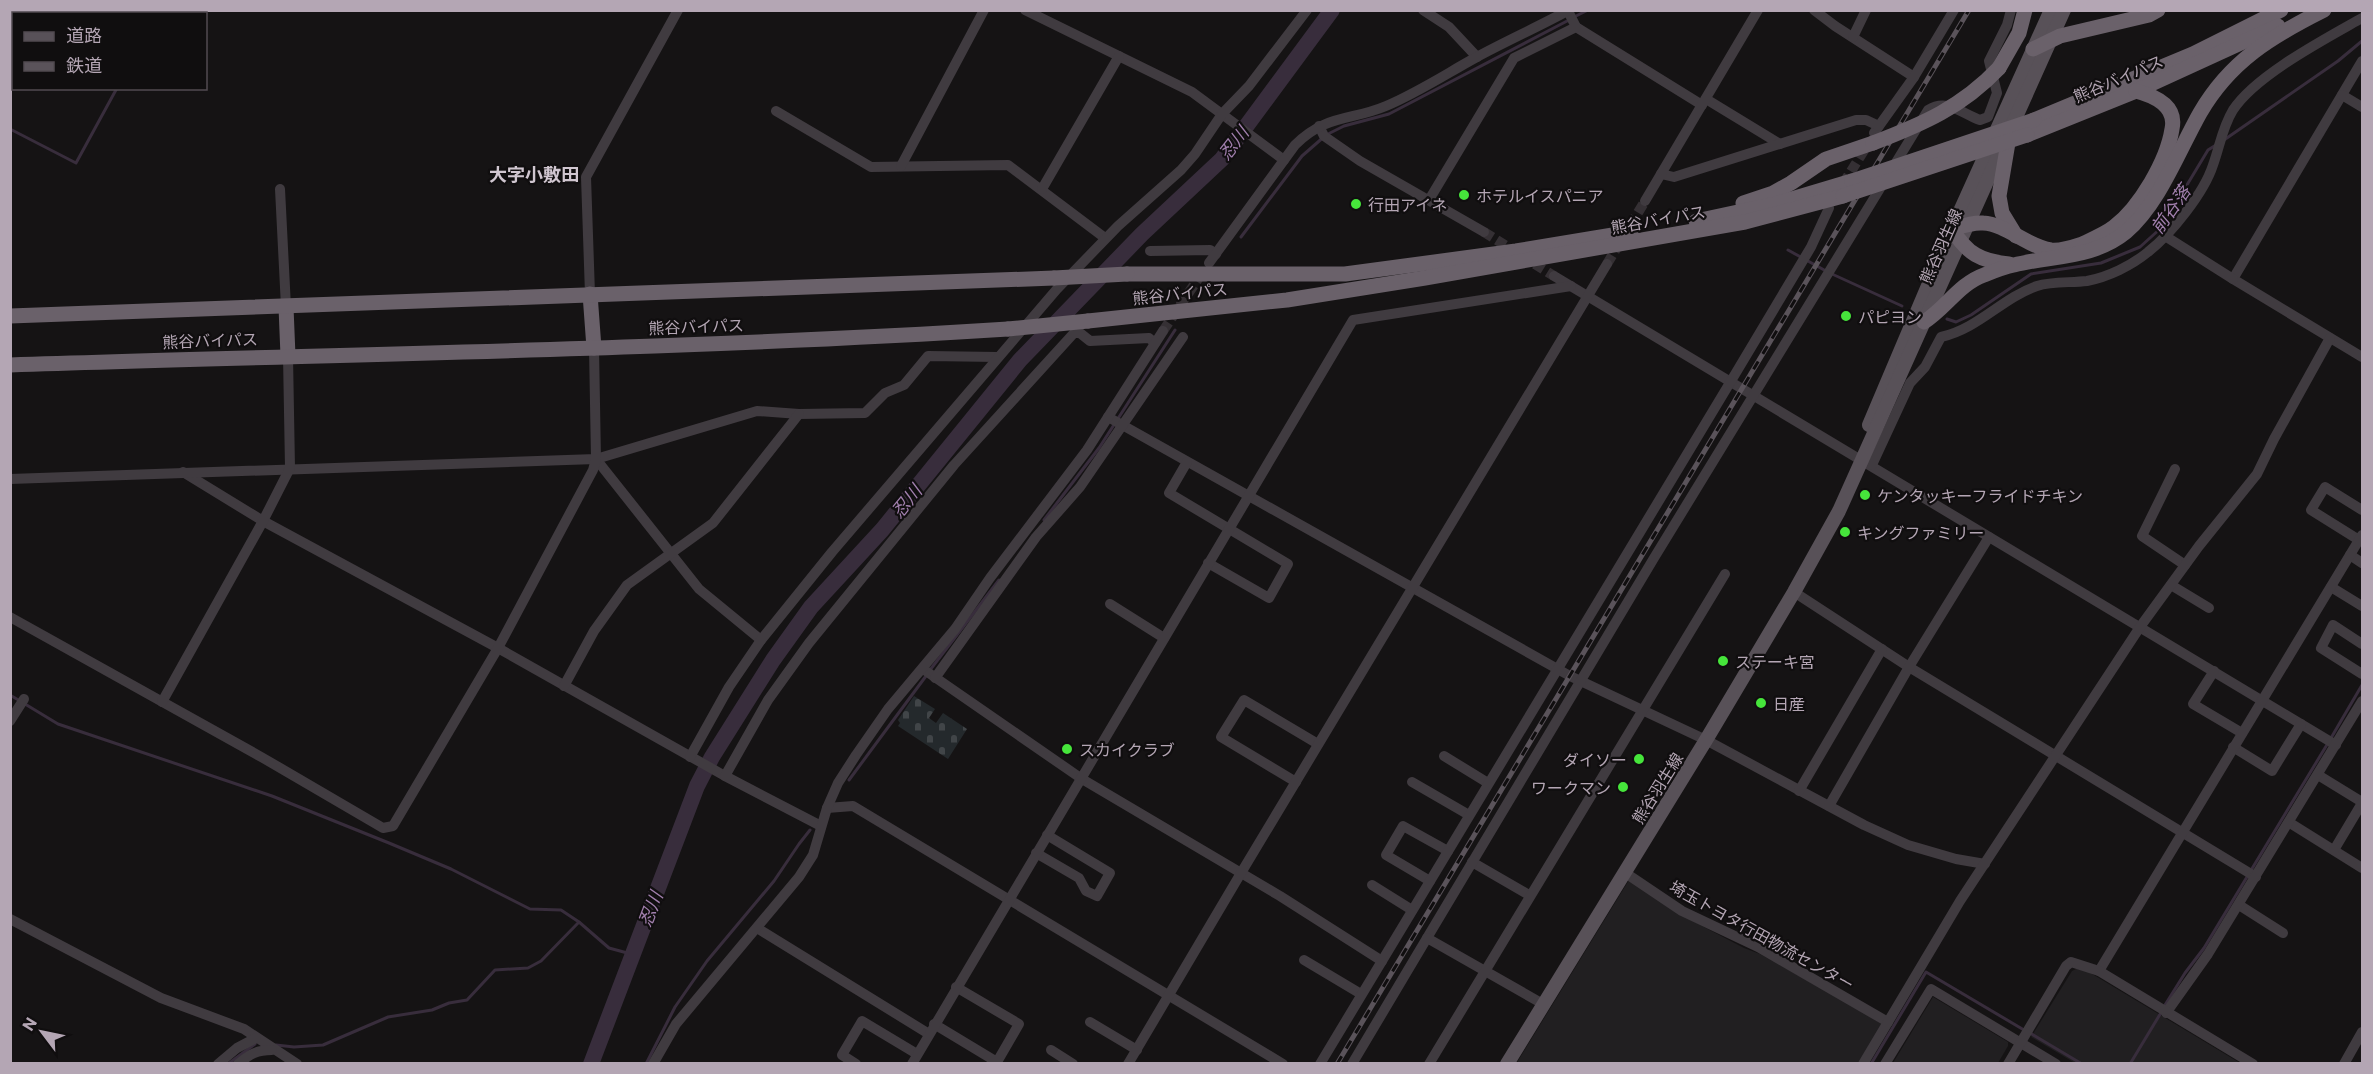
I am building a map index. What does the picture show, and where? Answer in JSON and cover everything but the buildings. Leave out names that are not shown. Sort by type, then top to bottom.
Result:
[{"type":"highway","points":[[1693,221],[1773,193],[1826,159],[1876,134],[1908,130],[1961,103],[2000,68],[2019,33],[2025,10]]},
{"type":"highway","points":[[2033,49],[2060,36],[2158,10]]},
{"type":"highway","name":"熊谷バイパス","points":[[10,316],[1127,274],[1345,274],[1516,251],[1693,221],[1775,204],[1851,181],[2034,120],[2193,54],[2281,10]]},
{"type":"highway","name":"熊谷バイパス","points":[[10,365],[594,348],[890,336],[1008,329],[1287,300],[1745,222],[1844,196],[2027,135],[2136,91],[2307,10]]},
{"type":"highway","points":[[1924,322],[1937,313],[1964,286],[1981,276],[2015,264],[2088,252],[2126,231],[2153,197],[2202,111],[2227,76],[2251,53],[2279,33],[2324,10]]},
{"type":"highway","points":[[2015,264],[1990,262],[1978,256],[1956,235],[1967,225],[1981,222],[1993,224],[2029,244],[2053,250],[2072,247],[2094,239],[2115,226],[2141,198],[2164,156],[2172,129],[2173,119],[2161,100],[2136,91]]},
{"type":"highway","points":[[2010,131],[1999,196],[2002,213],[2016,236]]},
{"type":"highway","points":[[590,294],[594,348]]},
{"type":"highway","points":[[286,307],[288,356]]},
{"type":"main road","name":"熊谷羽生線","points":[[1863,460],[2050,10]]},
{"type":"main road","name":"熊谷羽生線","points":[[1967,225],[2064,10]]},
{"type":"main road","name":"熊谷羽生線","points":[[1507,1064],[1794,592],[1828,527],[1833,509],[1863,460],[1924,322],[1956,235]]},
{"type":"street","points":[[590,294],[586,177],[678,10]]},
{"type":"street","points":[[901,166],[984,10]]},
{"type":"street","points":[[1025,10],[1037,13],[1192,92],[1284,160]]},
{"type":"street","points":[[690,757],[729,687],[761,640],[832,552],[998,357],[1105,238],[1181,170],[1307,10]]},
{"type":"street","points":[[1423,10],[1449,27],[1477,57]]},
{"type":"street","points":[[1645,201],[1758,10]]},
{"type":"street","points":[[1814,10],[1914,76]]},
{"type":"street","points":[[1853,37],[1866,10]]},
{"type":"street","points":[[1661,174],[1674,177],[1856,120],[1866,120],[1876,134],[1954,10]]},
{"type":"street","points":[[1352,1064],[1581,681],[1928,110],[1936,105],[1945,104],[1980,120],[1988,117],[1997,93],[1989,61],[2007,25],[2011,10]]},
{"type":"street","points":[[1150,250],[1210,250],[1212,258],[1284,160],[1306,134],[1321,131],[1344,116],[1384,107],[1568,12],[1576,25],[1704,102],[1780,144]]},
{"type":"street","points":[[1863,460],[1910,383],[1925,367],[1941,337],[1957,334],[2039,285],[2087,280],[2115,272],[2148,252],[2165,236],[2195,198],[2213,167],[2221,134],[2234,109],[2279,68],[2362,18]]},
{"type":"street","points":[[1429,200],[1514,58],[1576,25]]},
{"type":"street","points":[[1042,189],[1119,56]]},
{"type":"street","points":[[2233,279],[2362,62]]},
{"type":"street","points":[[2342,95],[2362,107]]},
{"type":"street","points":[[776,111],[871,167],[1008,165],[1105,238]]},
{"type":"street","points":[[1321,131],[1360,161],[1484,232]]},
{"type":"street","points":[[280,189],[286,307]]},
{"type":"street","points":[[1320,1064],[1811,247],[1829,208]]},
{"type":"street","points":[[2165,236],[2362,357]]},
{"type":"street","points":[[1128,1064],[1607,264]]},
{"type":"street","points":[[1554,276],[2336,745]]},
{"type":"street","points":[[856,1064],[842,1055],[862,1021],[914,1059],[1353,320],[1571,286]]},
{"type":"street","points":[[653,1064],[676,1024],[799,878],[813,855],[827,808],[838,783],[888,709],[929,673],[1036,537],[1080,487],[1163,331]]},
{"type":"street","points":[[725,776],[768,700],[809,643],[954,465],[1074,333],[1080,333],[1090,341],[1149,338],[1155,343]]},
{"type":"street","points":[[929,673],[1088,450],[1115,422],[1183,337]]},
{"type":"street","points":[[1863,1064],[1960,901],[2140,627],[2185,565],[2257,474],[2330,338]]},
{"type":"street","points":[[10,617],[382,828],[393,826],[498,648],[593,470],[596,459],[594,348]]},
{"type":"street","points":[[162,702],[290,468],[288,356]]},
{"type":"street","points":[[10,479],[596,459],[758,411],[798,414],[865,413],[885,393],[904,385],[928,356],[998,357]]},
{"type":"street","points":[[564,686],[594,631],[627,585],[712,524],[798,414]]},
{"type":"street","points":[[1115,422],[1557,669],[1706,740],[1864,825],[1908,844],[1956,859],[1985,864]]},
{"type":"street","points":[[596,459],[699,589],[761,640]]},
{"type":"street","points":[[1187,462],[1169,492],[1287,564],[1269,598],[1208,563]]},
{"type":"street","points":[[2175,469],[2142,536],[2185,565]]},
{"type":"street","points":[[183,472],[263,521],[498,648],[690,757],[821,826]]},
{"type":"street","points":[[2099,971],[2361,538],[2311,510],[2325,487],[2362,510]]},
{"type":"street","points":[[1829,806],[1909,667],[1989,537]]},
{"type":"street","points":[[2350,555],[2362,563]]},
{"type":"street","points":[[1429,1064],[1725,574]]},
{"type":"street","points":[[2171,585],[2209,608]]},
{"type":"street","points":[[2331,587],[2362,606]]},
{"type":"street","points":[[1794,592],[1909,667],[2256,877]]},
{"type":"street","points":[[1110,604],[1164,638]]},
{"type":"street","points":[[2362,644],[2333,625],[2321,648],[2362,674]]},
{"type":"street","points":[[1799,791],[1882,649]]},
{"type":"street","points":[[2214,671],[2193,704],[2242,733]]},
{"type":"street","points":[[929,673],[1082,778],[1382,961]]},
{"type":"street","points":[[10,721],[24,699]]},
{"type":"street","points":[[1296,782],[1221,737],[1244,700],[1318,744]]},
{"type":"street","points":[[2166,1013],[2208,954],[2362,704]]},
{"type":"street","points":[[2233,747],[2272,771],[2301,724]]},
{"type":"street","points":[[1444,756],[1488,783]]},
{"type":"street","points":[[2318,775],[2362,803],[2334,850]]},
{"type":"street","points":[[1413,782],[1469,815]]},
{"type":"street","points":[[827,808],[853,806],[1283,1064]]},
{"type":"street","points":[[2290,823],[2362,867]]},
{"type":"street","points":[[1430,881],[1386,855],[1403,826],[1448,851]]},
{"type":"street","points":[[1036,853],[1079,878],[1086,891],[1097,896],[1110,873],[1047,835]]},
{"type":"street","points":[[1473,862],[1529,895]]},
{"type":"street","name":"埼玉トヨタ行田物流センター","points":[[1624,872],[1682,911],[1758,947],[1888,1022]]},
{"type":"street","points":[[1372,885],[1412,910]]},
{"type":"street","points":[[2238,905],[2283,933]]},
{"type":"street","points":[[10,919],[161,998],[244,1029],[297,1064]]},
{"type":"street","points":[[757,928],[931,1029],[997,1062],[1019,1024],[956,987]]},
{"type":"street","points":[[1427,938],[1543,1004]]},
{"type":"street","points":[[1304,960],[1361,994]]},
{"type":"street","points":[[2008,1064],[2066,966],[2071,962],[2099,971],[2253,1064]]},
{"type":"street","points":[[1885,1064],[1931,989],[2056,1064]]},
{"type":"street","points":[[1090,1022],[1137,1050]]},
{"type":"street","points":[[2344,1064],[2362,1032]]},
{"type":"street","points":[[218,1064],[237,1048],[256,1038]]},
{"type":"street","points":[[238,1064],[250,1054],[260,1050],[291,1053]]},
{"type":"street","points":[[1051,1050],[1073,1064]]},
{"type":"shaded area","points":[[1629,880],[1683,916],[1760,954],[1883,1023],[1861,1063],[1516,1064]]},
{"type":"shaded area","points":[[2078,968],[2084,969],[2240,1063],[2075,1063],[2031,1037],[2072,971]]},
{"type":"shaded area","points":[[1933,997],[2008,1042],[1998,1063],[1893,1063]]},
{"type":"green space","points":[[914,696],[935,709],[929,718],[936,723],[943,713],[967,729],[948,759],[898,726],[900,723],[898,720]]},
{"type":"waterway","name":"忍川","points":[[591,1064],[697,786],[712,757],[773,660],[811,607],[882,530],[1020,360],[1142,234],[1222,159],[1332,10]]},
{"type":"waterway","points":[[1574,17],[1588,10]]},
{"type":"waterway","points":[[1241,237],[1302,156],[1326,135],[1344,126],[1389,114],[1569,20]]},
{"type":"waterway","name":"前谷落","points":[[2224,140],[2338,61],[2362,41]]},
{"type":"waterway","points":[[10,129],[76,163],[116,90]]},
{"type":"waterway","name":"前谷落","points":[[1947,319],[1956,322],[1971,315],[2031,274],[2101,263],[2140,247],[2161,228],[2208,150],[2216,145]]},
{"type":"waterway","name":"前谷落","points":[[1788,250],[1826,271]]},
{"type":"waterway","name":"前谷落","points":[[1832,274],[1902,306]]},
{"type":"waterway","points":[[1044,520],[1099,448],[1175,330]]},
{"type":"waterway","points":[[930,670],[999,580]]},
{"type":"waterway","points":[[849,780],[926,676]]},
{"type":"waterway","points":[[2331,738],[2362,685]]},
{"type":"waterway","points":[[10,695],[20,701]]},
{"type":"waterway","points":[[25,704],[58,724],[272,796],[389,843],[451,869],[530,909],[561,910],[609,948],[631,954]]},
{"type":"waterway","points":[[2165,1005],[2204,948],[2328,743]]},
{"type":"waterway","points":[[646,1064],[675,1007],[707,961],[774,881],[810,830]]},
{"type":"waterway","points":[[276,1045],[294,1047],[323,1045],[388,1017],[432,1010],[449,1003],[467,1000],[495,970],[528,968],[541,961],[579,922]]},
{"type":"waterway","points":[[1871,1064],[1926,972],[2024,1030]]},
{"type":"waterway","points":[[2130,1064],[2162,1011]]},
{"type":"waterway","points":[[2030,1033],[2082,1064]]},
{"type":"waterway","points":[[228,1064],[255,1044]]},
{"type":"tunnel","points":[[1843,184],[1868,144]]},
{"type":"tunnel","points":[[1607,264],[1645,201]]},
{"type":"tunnel","points":[[1484,232],[1554,276]]},
{"type":"tunnel","points":[[1163,331],[1204,270]]},
{"type":"railway","points":[[1337,1064],[1969,10]]},
{"type":"place","name":"ホテルイスパニア","points":[[1464,195]]},
{"type":"place","name":"行田アイネ","points":[[1356,204]]},
{"type":"place","name":"パピヨン","points":[[1846,316]]},
{"type":"place","name":"ケンタッキーフライドチキン","points":[[1865,495]]},
{"type":"place","name":"キングファミリー","points":[[1845,532]]},
{"type":"place","name":"ステーキ宮","points":[[1723,661]]},
{"type":"place","name":"日産","points":[[1761,703]]},
{"type":"place","name":"スカイクラブ","points":[[1067,749]]},
{"type":"place","name":"ダイソー","points":[[1639,759]]},
{"type":"place","name":"ワークマン","points":[[1623,787]]},
{"type":"district","name":"大字小敷田","points":[[534,174]]}]
